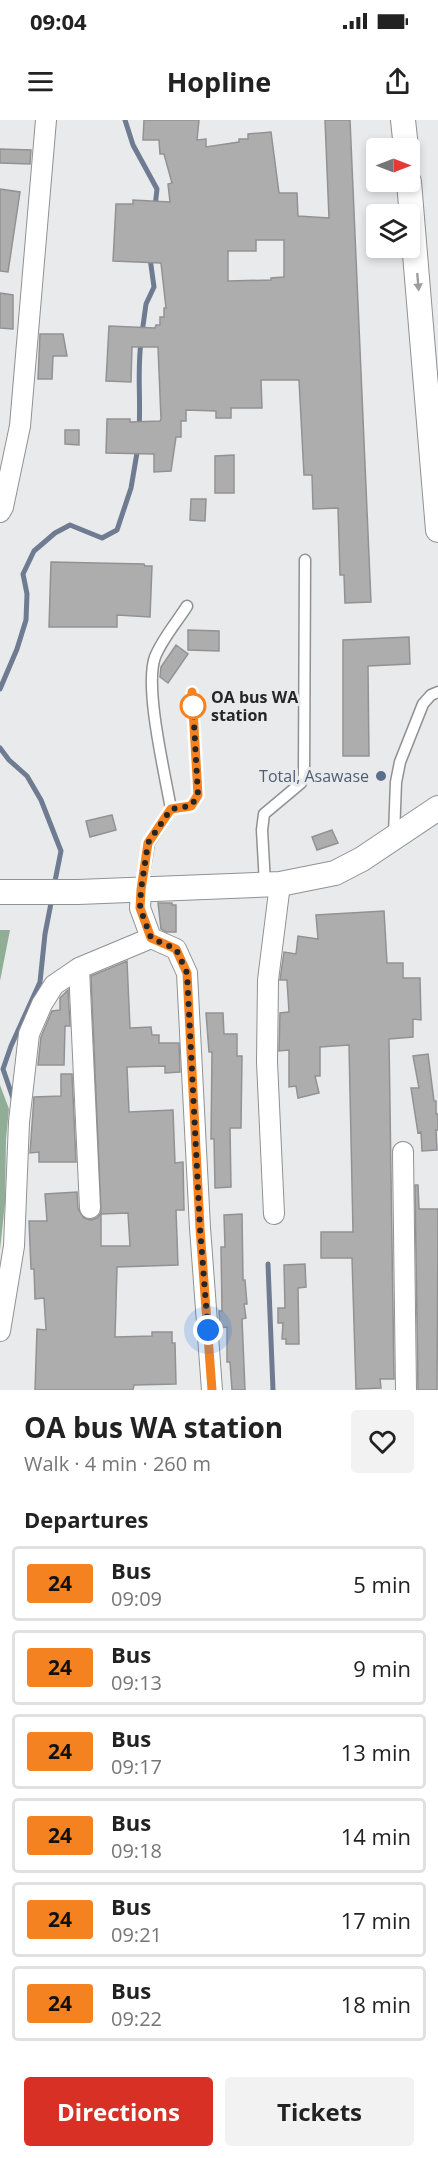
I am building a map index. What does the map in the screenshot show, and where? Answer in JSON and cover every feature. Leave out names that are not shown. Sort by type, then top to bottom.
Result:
[{"type":"street","points":[[0,512],[20,426],[46,120]]},
{"type":"street","points":[[404,120],[405,138]]},
{"type":"street","points":[[410,192],[438,530]]},
{"type":"street","points":[[0,892],[78,892],[272,885],[334,873],[362,859],[438,808]]},
{"type":"street","points":[[272,885],[267,1062],[273,1214]]},
{"type":"street","points":[[141,890],[140,908],[151,938],[176,949],[187,973],[200,1228],[212,1390]]},
{"type":"street","points":[[0,1331],[14,1246],[19,1122],[29,1034],[42,1004],[54,985],[79,968],[151,938]]},
{"type":"street","points":[[79,968],[90,1208]]},
{"type":"street","points":[[403,1152],[406,1390]]},
{"type":"lane","points":[[272,885],[262,830],[264,814],[301,783],[304,776],[305,560]]},
{"type":"lane","points":[[141,890],[148,843],[171,809],[153,704],[151,678],[156,657],[187,606]]},
{"type":"lane","points":[[171,809],[191,806],[198,795],[192,692]]},
{"type":"lane","points":[[394,838],[396,782],[400,762],[423,704],[431,695],[438,692]]},
{"type":"green space","points":[[0,930],[10,930],[0,981]]},
{"type":"green space","points":[[0,1085],[9,1109],[5,1203],[0,1250]]},
{"type":"building","points":[[144,120],[199,120],[197,140],[206,139],[206,147],[239,142],[239,139],[248,139],[248,134],[271,132],[279,193],[297,193],[298,216],[329,218],[325,120],[350,120],[371,602],[345,603],[344,575],[340,575],[338,508],[313,509],[312,475],[304,475],[299,380],[261,380],[262,408],[231,408],[231,418],[216,418],[216,411],[186,410],[186,421],[181,421],[181,437],[176,437],[171,471],[154,472],[154,454],[106,453],[107,419],[130,419],[130,422],[160,421],[161,419],[158,347],[132,347],[131,382],[106,381],[109,326],[155,328],[156,325],[160,325],[160,317],[164,317],[164,308],[166,308],[161,263],[113,261],[116,204],[133,204],[133,200],[170,202],[168,184],[172,183],[164,154],[160,154],[159,140],[143,140]],"holes":[[[256,240],[284,240],[284,277],[271,278],[271,280],[228,281],[228,251],[256,251]]]},
{"type":"building","points":[[0,149],[31,150],[30,164],[0,163]]},
{"type":"building","points":[[0,189],[20,192],[8,272],[0,271]]},
{"type":"building","points":[[0,293],[13,295],[13,329],[0,328]]},
{"type":"building","points":[[40,334],[63,334],[67,356],[53,356],[52,379],[38,379]]},
{"type":"building","points":[[65,430],[79,430],[79,445],[65,444]]},
{"type":"building","points":[[234,455],[234,493],[215,493],[215,456]]},
{"type":"building","points":[[191,499],[206,499],[205,521],[190,520]]},
{"type":"building","points":[[51,562],[152,566],[150,617],[117,615],[117,627],[49,627]]},
{"type":"building","points":[[188,630],[219,631],[219,651],[188,650]]},
{"type":"building","points":[[409,637],[410,664],[368,666],[369,756],[343,756],[343,640]]},
{"type":"building","points":[[176,645],[188,654],[168,683],[160,677],[161,667]]},
{"type":"building","points":[[112,815],[116,830],[90,837],[86,821]]},
{"type":"building","points":[[332,830],[338,843],[317,850],[312,837]]},
{"type":"building","points":[[158,903],[176,905],[176,932],[166,932],[161,929]]},
{"type":"building","points":[[384,911],[387,963],[403,963],[403,978],[420,978],[421,1020],[413,1019],[413,1037],[389,1039],[394,1379],[380,1379],[381,1388],[356,1389],[352,1258],[321,1258],[321,1232],[353,1232],[349,1045],[320,1047],[320,1076],[315,1076],[319,1093],[298,1098],[296,1086],[289,1087],[289,1050],[279,1051],[280,1013],[289,1012],[287,980],[280,980],[284,952],[296,954],[298,936],[318,939],[316,915]]},
{"type":"building","points":[[127,961],[130,1028],[151,1027],[152,1035],[159,1035],[159,1043],[179,1043],[180,1072],[165,1073],[165,1066],[127,1067],[129,1112],[173,1110],[175,1163],[183,1162],[184,1210],[176,1210],[178,1265],[117,1267],[115,1337],[152,1336],[152,1332],[172,1332],[172,1343],[175,1343],[176,1384],[134,1385],[133,1390],[35,1390],[37,1329],[46,1330],[44,1298],[35,1299],[29,1221],[47,1221],[45,1194],[77,1192],[78,1209],[84,1218],[91,1220],[97,1218],[101,1213],[91,976]],"holes":[[[128,1213],[130,1246],[101,1246],[101,1214]]]},
{"type":"building","points":[[68,990],[70,1026],[65,1026],[64,1065],[38,1065],[41,1037],[52,1011],[60,1010],[60,998]]},
{"type":"building","points":[[206,1013],[223,1013],[224,1034],[237,1034],[237,1056],[242,1056],[241,1128],[230,1128],[231,1187],[215,1188],[214,1139],[211,1139],[212,1052],[209,1052]]},
{"type":"building","points":[[428,1054],[436,1114],[438,1114],[437,1150],[422,1151],[421,1132],[418,1133],[411,1088],[419,1088],[413,1056]]},
{"type":"building","points":[[61,1074],[72,1074],[76,1162],[39,1162],[39,1152],[30,1153],[34,1097],[61,1096]]},
{"type":"building","points":[[415,1185],[418,1185],[419,1209],[438,1209],[437,1390],[418,1390]]},
{"type":"building","points":[[242,1214],[243,1280],[245,1280],[247,1304],[244,1304],[246,1318],[242,1319],[245,1390],[232,1390],[230,1362],[227,1362],[227,1327],[220,1328],[221,1247],[225,1247],[224,1215]]},
{"type":"building","points":[[305,1264],[306,1287],[298,1288],[299,1344],[286,1344],[286,1339],[282,1339],[283,1323],[278,1323],[278,1308],[285,1308],[284,1265]]},
{"type":"waterway","points":[[125,120],[133,145],[157,189],[155,207]]},
{"type":"waterway","points":[[142,333],[146,304],[154,287],[150,258]]},
{"type":"waterway","points":[[139,429],[141,342]]},
{"type":"waterway","points":[[0,689],[17,649],[26,620],[27,594],[23,574],[34,551],[55,533],[70,525],[102,538],[117,530],[131,488],[138,447]]},
{"type":"waterway","points":[[0,748],[9,760],[27,776],[41,800],[61,851],[54,886]]},
{"type":"waterway","points":[[14,1101],[3,1069],[40,982],[45,934],[52,898]]},
{"type":"waterway","points":[[268,1264],[273,1390]]},
{"type":"bus line","name":"24","points":[[192,692],[198,795],[191,806],[171,809],[148,843],[140,908],[151,938],[176,949],[187,973],[200,1228],[212,1390]]},
{"type":"place","name":"OA bus WA station","points":[[193,706]]},
{"type":"place","name":"Total, Asawase","points":[[381,776]]},
{"type":"route","points":[[193,706],[198,795],[191,806],[171,809],[148,843],[140,908],[151,938],[176,949],[187,973],[200,1228],[208,1330]]}]
